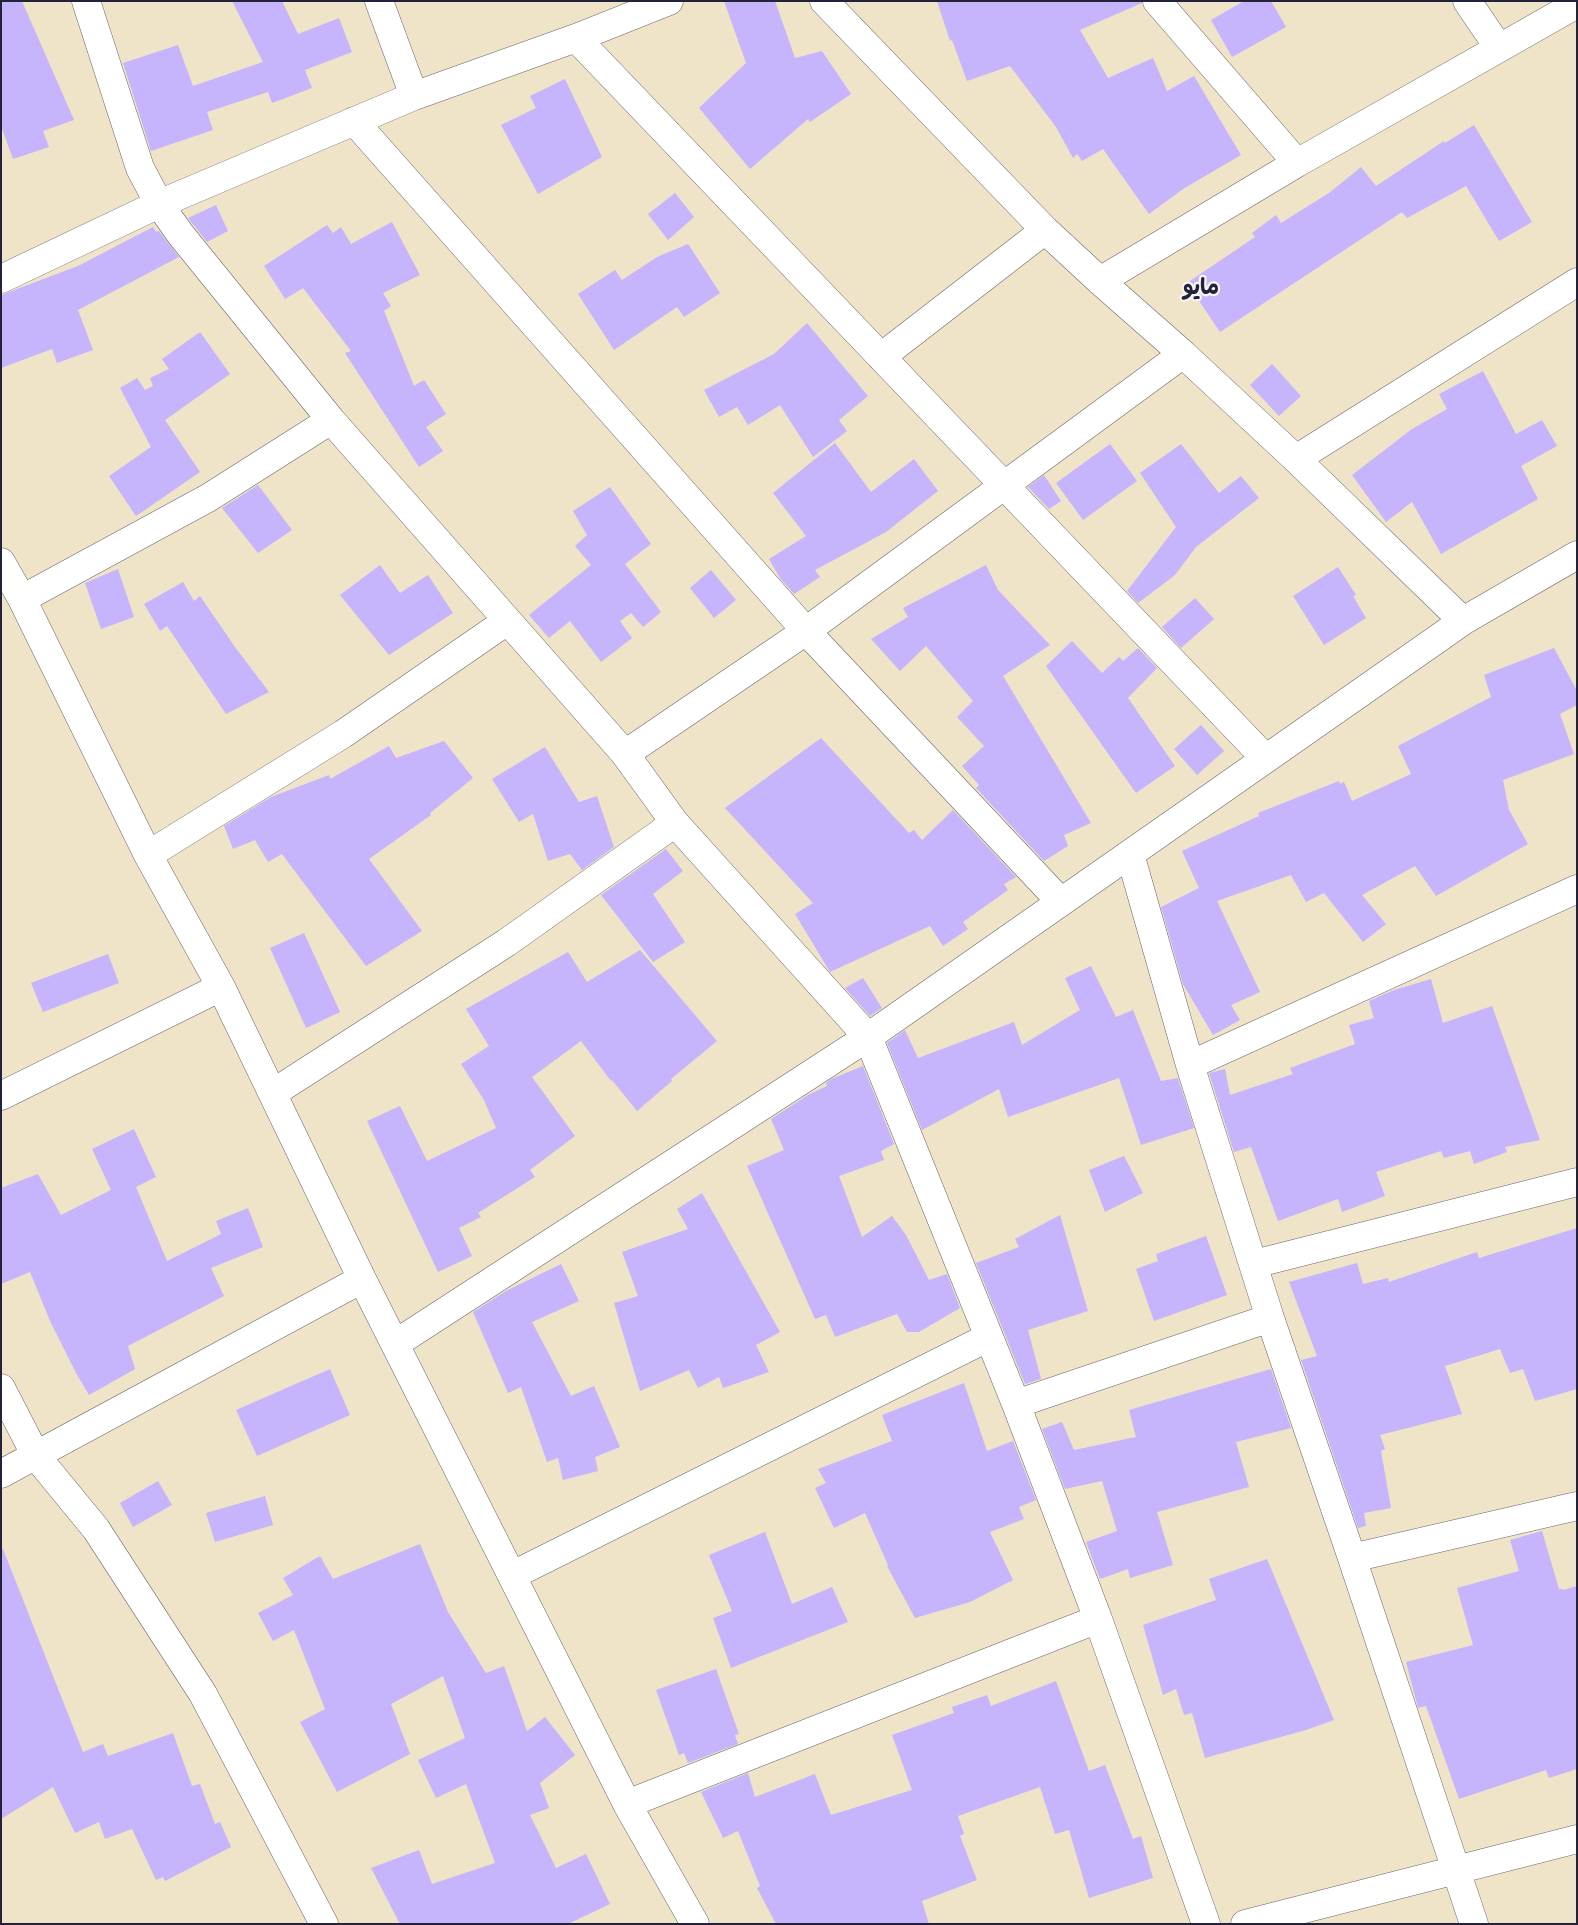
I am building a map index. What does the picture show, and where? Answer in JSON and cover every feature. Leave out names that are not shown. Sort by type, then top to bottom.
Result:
[{"type":"street","points":[[86,1],[140,168],[159,204],[181,235],[331,420],[625,754],[675,823],[868,1037],[1016,1404],[1098,1619],[1206,1924]]},
{"type":"street","points":[[379,1],[414,96]]},
{"type":"street","points":[[1,279],[159,204],[414,96],[576,38],[669,1]]},
{"type":"street","points":[[824,1],[1045,230],[1296,459],[1463,621]]},
{"type":"street","points":[[1157,1],[1297,163]]},
{"type":"street","points":[[1467,1],[1499,48]]},
{"type":"street","points":[[1100,281],[1297,163],[1577,4]]},
{"type":"street","points":[[576,38],[1266,759]]},
{"type":"street","points":[[354,121],[806,631],[1061,902]]},
{"type":"street","points":[[882,357],[1045,230]]},
{"type":"street","points":[[1296,459],[1577,282]]},
{"type":"street","points":[[625,754],[806,631],[1183,354]]},
{"type":"street","points":[[22,599],[208,498],[331,420]]},
{"type":"street","points":[[395,1344],[868,1037],[1463,621],[1577,555]]},
{"type":"street","points":[[1,562],[22,599],[148,855],[222,987],[362,1280],[687,1921]]},
{"type":"street","points":[[148,855],[342,734],[506,621]]},
{"type":"street","points":[[273,1093],[506,943],[675,823]]},
{"type":"street","points":[[1130,854],[1190,1065],[1270,1318],[1474,1924]]},
{"type":"street","points":[[1190,1065],[1577,889]]},
{"type":"street","points":[[1,1096],[222,987]]},
{"type":"street","points":[[1254,1264],[1577,1182]]},
{"type":"street","points":[[1,1474],[362,1280]]},
{"type":"street","points":[[1016,1404],[1270,1318]]},
{"type":"street","points":[[513,1575],[989,1337]]},
{"type":"street","points":[[1,1388],[36,1456],[96,1529],[203,1694],[324,1924]]},
{"type":"street","points":[[1352,1558],[1577,1506]]},
{"type":"street","points":[[627,1804],[1098,1619]]},
{"type":"street","points":[[1245,1924],[1577,1839]]},
{"type":"building","points":[[1,1],[22,1],[74,120],[43,131],[49,147],[13,159],[1,126]]},
{"type":"building","points":[[232,1],[282,1],[298,34],[339,18],[352,52],[305,70],[312,88],[272,103],[268,92],[207,112],[213,130],[151,151],[123,63],[178,45],[193,86],[263,62]]},
{"type":"building","points":[[724,1],[775,1],[795,58],[822,51],[851,94],[810,122],[808,119],[750,169],[699,108],[746,63]]},
{"type":"building","points":[[937,1],[1142,1],[1142,3],[1080,30],[1108,78],[1153,58],[1167,91],[1194,76],[1241,155],[1183,189],[1149,214],[1103,149],[1082,161],[1077,154],[1073,158],[1056,127],[1010,66],[967,81],[952,40],[950,41]]},
{"type":"building","points":[[1244,1],[1271,1],[1286,27],[1232,57],[1211,20]]},
{"type":"building","points":[[565,79],[602,157],[538,194],[501,125],[536,108],[530,96]]},
{"type":"building","points":[[1474,125],[1532,222],[1499,241],[1466,186],[1407,218],[1402,212],[1220,332],[1187,283],[1255,237],[1252,233],[1276,215],[1281,223],[1329,193],[1361,167],[1376,186],[1444,141],[1445,143]]},
{"type":"building","points":[[675,193],[694,217],[668,240],[648,214]]},
{"type":"building","points":[[216,205],[228,231],[207,242],[188,218]]},
{"type":"building","points":[[392,222],[420,275],[383,293],[391,306],[384,311],[414,386],[424,380],[446,414],[426,427],[443,451],[419,467],[345,353],[351,351],[303,288],[285,299],[264,266],[327,225],[333,233],[341,227],[351,244]]},
{"type":"building","points":[[153,227],[156,232],[159,231],[179,257],[78,310],[93,350],[57,363],[52,349],[1,368],[1,295],[78,266]]},
{"type":"building","points":[[688,244],[720,293],[684,317],[677,307],[614,350],[578,294],[615,270],[622,280],[657,257]]},
{"type":"building","points":[[807,323],[868,396],[839,420],[847,431],[813,457],[780,405],[748,425],[737,407],[719,417],[704,390],[774,354]]},
{"type":"building","points":[[200,332],[230,374],[165,420],[200,472],[136,516],[109,476],[151,447],[120,388],[137,378],[145,390],[153,386],[150,378],[169,369],[162,359]]},
{"type":"building","points":[[1272,364],[1301,396],[1279,416],[1250,385]]},
{"type":"building","points":[[1483,371],[1516,434],[1542,420],[1557,446],[1521,466],[1538,499],[1441,554],[1412,502],[1386,522],[1352,475],[1412,429],[1447,409],[1439,394]]},
{"type":"building","points":[[835,443],[871,492],[914,459],[938,491],[886,532],[815,570],[820,577],[794,594],[780,578],[769,559],[806,536],[773,493]]},
{"type":"building","points":[[1110,444],[1137,481],[1083,520],[1056,483]]},
{"type":"building","points":[[1181,444],[1219,493],[1241,476],[1259,498],[1196,547],[1175,575],[1138,603],[1127,591],[1176,527],[1140,473]]},
{"type":"building","points":[[1044,475],[1061,501],[1049,509],[1028,487]]},
{"type":"building","points":[[258,485],[292,530],[258,553],[222,508]]},
{"type":"building","points":[[610,487],[651,544],[625,564],[661,612],[643,627],[631,613],[620,621],[632,638],[601,662],[570,621],[549,638],[529,615],[591,565],[575,546],[587,535],[573,511]]},
{"type":"building","points":[[380,565],[400,593],[428,575],[453,613],[389,655],[340,595]]},
{"type":"building","points":[[986,565],[998,590],[1050,645],[1003,676],[1091,823],[1064,835],[1068,846],[1044,861],[976,788],[979,785],[962,766],[984,746],[957,717],[973,701],[926,646],[900,671],[871,639],[908,617],[903,608]]},
{"type":"building","points":[[1338,567],[1356,595],[1353,596],[1366,618],[1324,645],[1293,596]]},
{"type":"building","points":[[118,569],[134,617],[101,629],[85,583]]},
{"type":"building","points":[[711,570],[736,600],[714,618],[690,588]]},
{"type":"building","points":[[183,582],[194,601],[200,596],[269,692],[226,714],[167,626],[160,631],[144,604]]},
{"type":"building","points":[[1195,598],[1214,619],[1181,648],[1162,627]]},
{"type":"building","points":[[1072,641],[1102,673],[1119,657],[1123,661],[1138,648],[1157,668],[1128,698],[1175,766],[1136,793],[1046,666]]},
{"type":"building","points":[[1554,648],[1577,691],[1577,705],[1560,714],[1574,754],[1503,780],[1509,810],[1528,844],[1436,896],[1415,866],[1362,895],[1386,924],[1363,942],[1324,893],[1306,902],[1291,875],[1217,901],[1260,992],[1231,1005],[1240,1020],[1213,1035],[1183,984],[1161,907],[1199,888],[1182,851],[1259,816],[1258,813],[1339,781],[1340,784],[1344,782],[1352,801],[1411,774],[1398,746],[1491,697],[1484,675]]},
{"type":"building","points":[[1201,725],[1224,751],[1197,775],[1174,749]]},
{"type":"building","points":[[821,738],[909,833],[914,830],[922,840],[953,810],[1016,877],[1004,884],[1008,890],[963,922],[968,929],[943,946],[930,926],[830,972],[795,914],[813,903],[725,808]]},
{"type":"building","points":[[444,741],[473,778],[430,813],[431,815],[369,859],[422,931],[366,966],[282,854],[268,862],[255,840],[233,849],[224,826],[271,797],[329,775],[330,779],[389,746],[396,758]]},
{"type":"building","points":[[545,747],[579,802],[597,796],[614,847],[582,870],[570,854],[548,861],[533,814],[519,822],[492,779]]},
{"type":"building","points":[[666,849],[683,871],[653,894],[685,942],[653,962],[601,895]]},
{"type":"building","points":[[304,933],[340,1012],[306,1028],[270,948]]},
{"type":"building","points":[[640,950],[717,1041],[671,1079],[672,1081],[637,1111],[611,1081],[581,1041],[532,1077],[575,1136],[530,1170],[535,1177],[478,1213],[481,1217],[459,1228],[472,1256],[438,1272],[367,1121],[400,1106],[427,1161],[496,1128],[484,1100],[461,1064],[489,1046],[466,1009],[568,952],[587,982]]},
{"type":"building","points":[[108,954],[119,983],[43,1012],[31,983]]},
{"type":"building","points":[[1091,966],[1116,1017],[1133,1010],[1161,1081],[1178,1078],[1194,1128],[1141,1145],[1119,1078],[1008,1117],[999,1089],[922,1130],[887,1043],[905,1030],[918,1058],[1014,1022],[1022,1045],[1080,1010],[1065,978]]},
{"type":"building","points":[[863,978],[882,1008],[870,1016],[845,988]]},
{"type":"building","points":[[1431,979],[1443,1023],[1492,1006],[1540,1140],[1505,1147],[1507,1152],[1474,1164],[1470,1151],[1444,1158],[1441,1151],[1376,1172],[1385,1196],[1342,1212],[1338,1199],[1278,1221],[1251,1147],[1234,1152],[1209,1073],[1225,1069],[1230,1095],[1293,1074],[1290,1068],[1355,1044],[1349,1025],[1374,1018],[1369,1001],[1394,990]]},
{"type":"building","points":[[863,1066],[894,1144],[881,1151],[884,1160],[839,1176],[862,1237],[892,1216],[906,1235],[929,1280],[947,1274],[960,1308],[919,1332],[907,1332],[897,1314],[835,1337],[826,1315],[815,1319],[747,1166],[784,1150],[771,1119],[808,1095],[827,1086],[826,1083],[831,1079]]},
{"type":"building","points":[[134,1129],[156,1177],[136,1187],[167,1261],[221,1234],[216,1221],[248,1208],[263,1247],[211,1268],[224,1296],[128,1346],[135,1369],[89,1395],[50,1321],[30,1272],[1,1284],[1,1188],[38,1174],[61,1215],[111,1190],[92,1149]]},
{"type":"building","points":[[1124,1156],[1143,1193],[1105,1212],[1089,1170]]},
{"type":"building","points":[[702,1193],[780,1332],[756,1345],[769,1372],[723,1388],[719,1377],[698,1388],[689,1370],[640,1391],[614,1303],[638,1296],[622,1252],[688,1229],[677,1209]]},
{"type":"building","points":[[1060,1215],[1088,1311],[1028,1330],[1041,1379],[1025,1384],[976,1263],[1019,1247],[1015,1239]]},
{"type":"building","points":[[1577,1228],[1577,1389],[1535,1401],[1523,1369],[1510,1373],[1500,1349],[1445,1366],[1462,1414],[1380,1435],[1385,1449],[1381,1451],[1391,1508],[1364,1513],[1366,1526],[1358,1528],[1301,1360],[1317,1356],[1289,1282],[1357,1263],[1363,1284],[1388,1278],[1389,1282],[1477,1252],[1479,1258]]},
{"type":"building","points":[[1206,1236],[1227,1295],[1154,1321],[1136,1269],[1158,1261],[1156,1254]]},
{"type":"building","points":[[561,1264],[579,1301],[532,1322],[571,1396],[594,1386],[620,1447],[595,1457],[598,1471],[563,1480],[558,1458],[547,1462],[521,1387],[508,1393],[473,1312],[506,1291]]},
{"type":"building","points":[[330,1369],[350,1415],[257,1456],[236,1410]]},
{"type":"building","points":[[1271,1369],[1291,1428],[1236,1442],[1249,1487],[1157,1512],[1173,1565],[1130,1578],[1128,1569],[1100,1579],[1086,1542],[1117,1531],[1102,1481],[1065,1489],[1042,1429],[1062,1422],[1074,1450],[1136,1437],[1129,1410]]},
{"type":"building","points":[[964,1383],[987,1451],[1013,1441],[1036,1500],[1019,1507],[1024,1519],[990,1532],[1013,1580],[970,1602],[915,1618],[887,1566],[865,1513],[834,1528],[815,1488],[826,1483],[818,1469],[892,1441],[882,1415]]},
{"type":"building","points":[[158,1481],[172,1505],[133,1527],[120,1503]]},
{"type":"building","points":[[265,1496],[273,1525],[215,1542],[206,1513]]},
{"type":"building","points":[[1542,1531],[1559,1589],[1563,1590],[1577,1586],[1577,1769],[1549,1778],[1546,1770],[1459,1799],[1426,1706],[1418,1708],[1406,1662],[1473,1645],[1457,1588],[1519,1571],[1510,1540]]},
{"type":"building","points":[[765,1532],[792,1604],[832,1587],[848,1622],[731,1668],[713,1618],[732,1611],[709,1555]]},
{"type":"building","points":[[420,1544],[448,1612],[486,1673],[504,1666],[527,1731],[545,1717],[575,1755],[540,1783],[549,1808],[530,1815],[556,1868],[586,1854],[610,1904],[568,1924],[400,1924],[371,1868],[419,1850],[432,1884],[495,1863],[466,1784],[436,1798],[418,1760],[465,1738],[443,1676],[391,1704],[410,1754],[337,1792],[300,1722],[325,1709],[294,1630],[273,1641],[258,1613],[293,1595],[283,1578],[320,1556],[333,1579]]},
{"type":"building","points":[[1,1549],[3,1549],[83,1752],[103,1744],[108,1756],[173,1733],[192,1786],[200,1784],[215,1824],[220,1822],[231,1847],[165,1881],[163,1877],[156,1880],[132,1829],[105,1839],[99,1822],[75,1833],[53,1787],[1,1819]]},
{"type":"building","points":[[1267,1559],[1334,1720],[1306,1730],[1205,1758],[1192,1713],[1184,1715],[1176,1689],[1163,1695],[1143,1625],[1216,1600],[1209,1579]]},
{"type":"building","points":[[716,1669],[739,1734],[735,1735],[738,1744],[688,1763],[684,1753],[679,1755],[656,1690]]},
{"type":"building","points":[[1056,1681],[1089,1771],[1105,1765],[1133,1839],[1141,1836],[1153,1878],[1089,1898],[1069,1830],[1055,1834],[1040,1787],[958,1816],[964,1834],[960,1836],[977,1880],[922,1901],[929,1924],[776,1924],[757,1888],[760,1886],[738,1831],[723,1838],[701,1792],[748,1773],[755,1797],[815,1774],[831,1815],[912,1790],[892,1735],[954,1713],[952,1707],[987,1695],[991,1706]]},
{"type":"district","name":"مايو","points":[[1201,290]]}]
